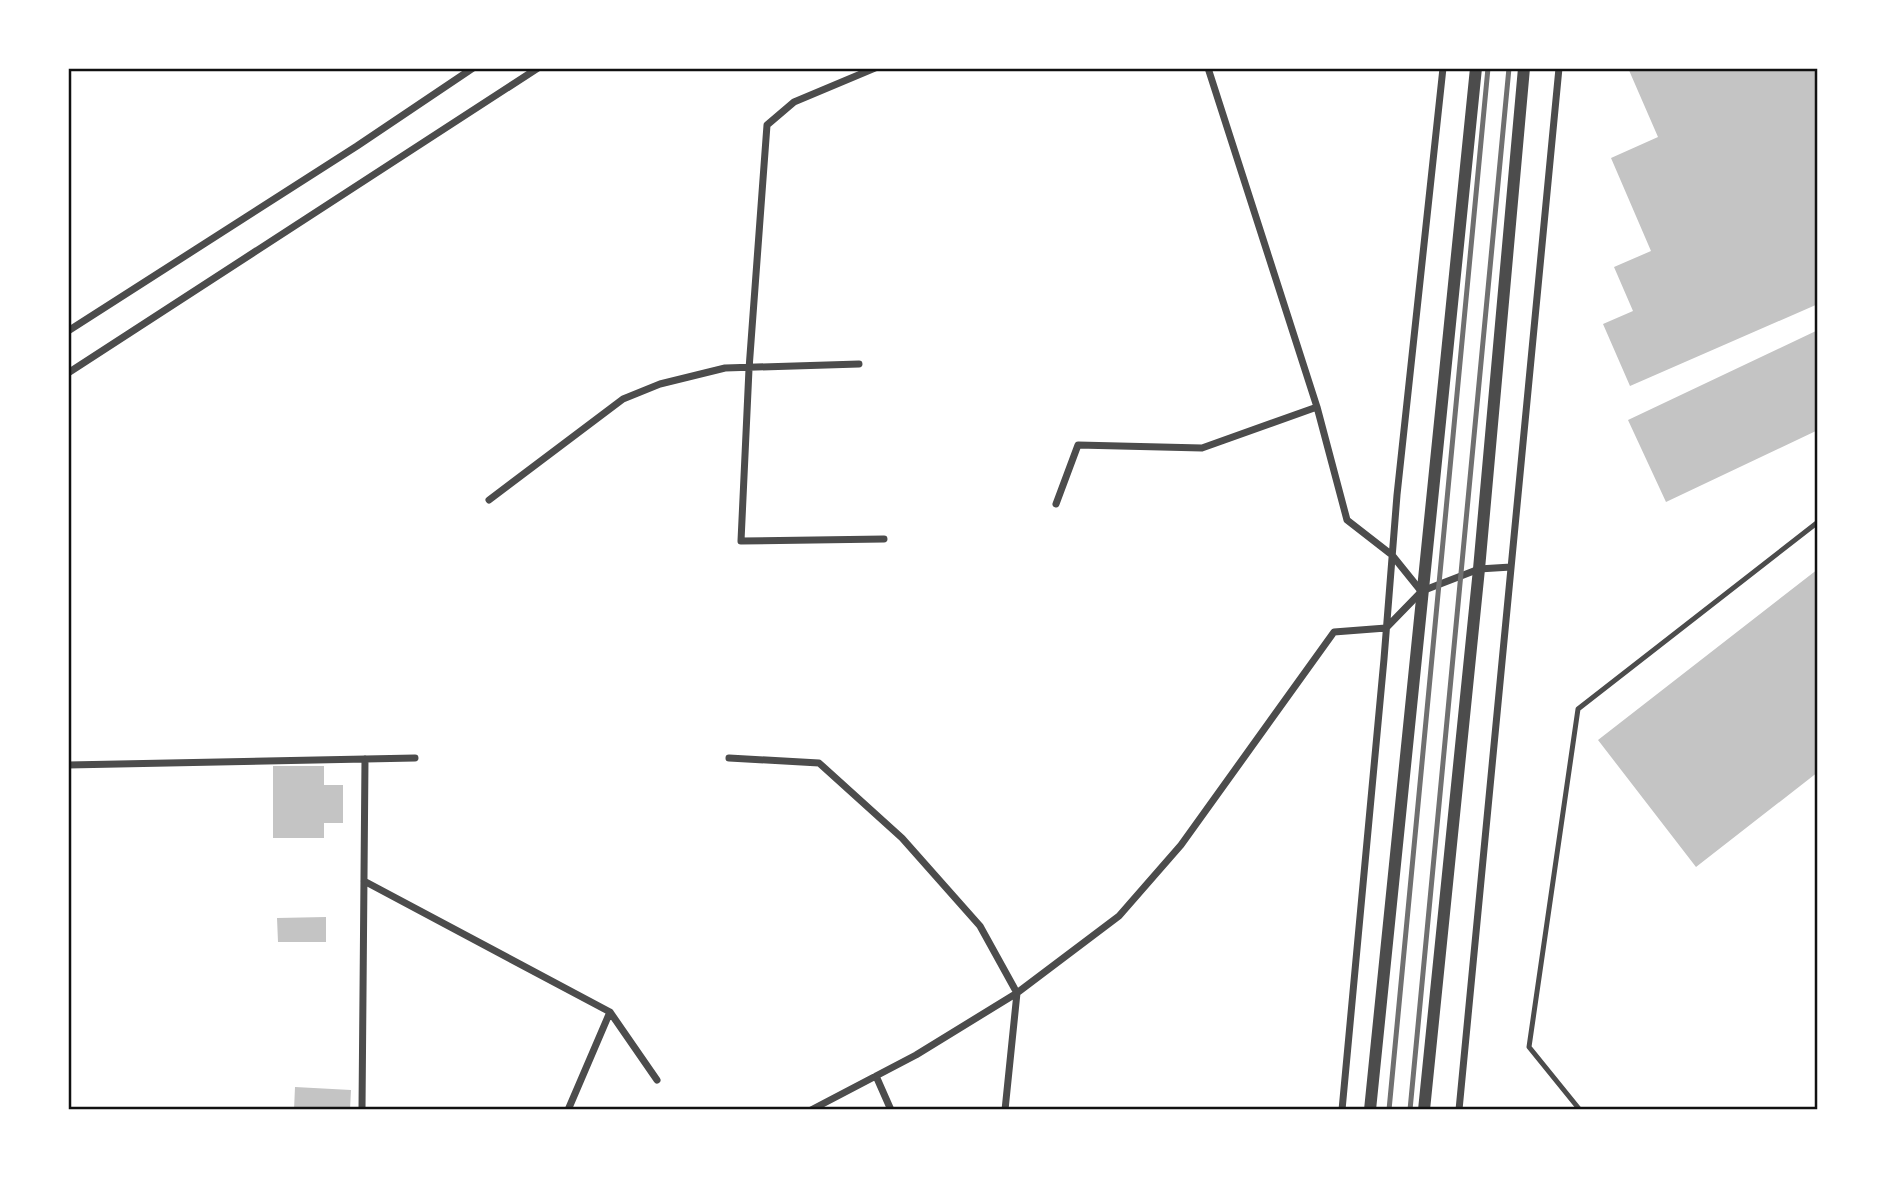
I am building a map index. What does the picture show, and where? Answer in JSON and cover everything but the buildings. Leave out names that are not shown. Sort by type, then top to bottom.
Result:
[{"type":"street","points":[[68,331],[357,146],[473,68]]},
{"type":"street","points":[[68,373],[538,68]]},
{"type":"street","points":[[875,68],[794,103],[767,125],[749,369],[741,541],[884,539]]},
{"type":"street","points":[[1208,68],[1317,407],[1347,520],[1392,555],[1422,591]]},
{"type":"street","points":[[1342,1110],[1392,555],[1443,68]]},
{"type":"street","points":[[1370,1110],[1476,68]]},
{"type":"street","points":[[1424,1110],[1479,569],[1524,68]]},
{"type":"street","points":[[1460,1110],[1559,68]]},
{"type":"street","points":[[489,500],[623,399],[660,384],[726,368],[859,365]]},
{"type":"street","points":[[1056,504],[1078,445],[1202,448],[1317,407]]},
{"type":"street","points":[[811,1110],[916,1055],[1017,993],[1119,916],[1181,845],[1334,632],[1386,628],[1422,591],[1479,569],[1511,567]]},
{"type":"street","points":[[68,765],[415,758]]},
{"type":"street","points":[[729,758],[818,762],[902,838],[979,926],[1017,993],[1005,1110]]},
{"type":"street","points":[[362,1110],[365,759]]},
{"type":"street","points":[[364,881],[610,1012],[657,1080]]},
{"type":"street","points":[[568,1110],[610,1012]]},
{"type":"street","points":[[876,1076],[891,1110]]},
{"type":"lane","points":[[1580,1110],[1529,1047],[1578,709],[1818,522]]},
{"type":"railway","points":[[1389,1110],[1488,68]]},
{"type":"railway","points":[[1410,1110],[1509,68]]}]
